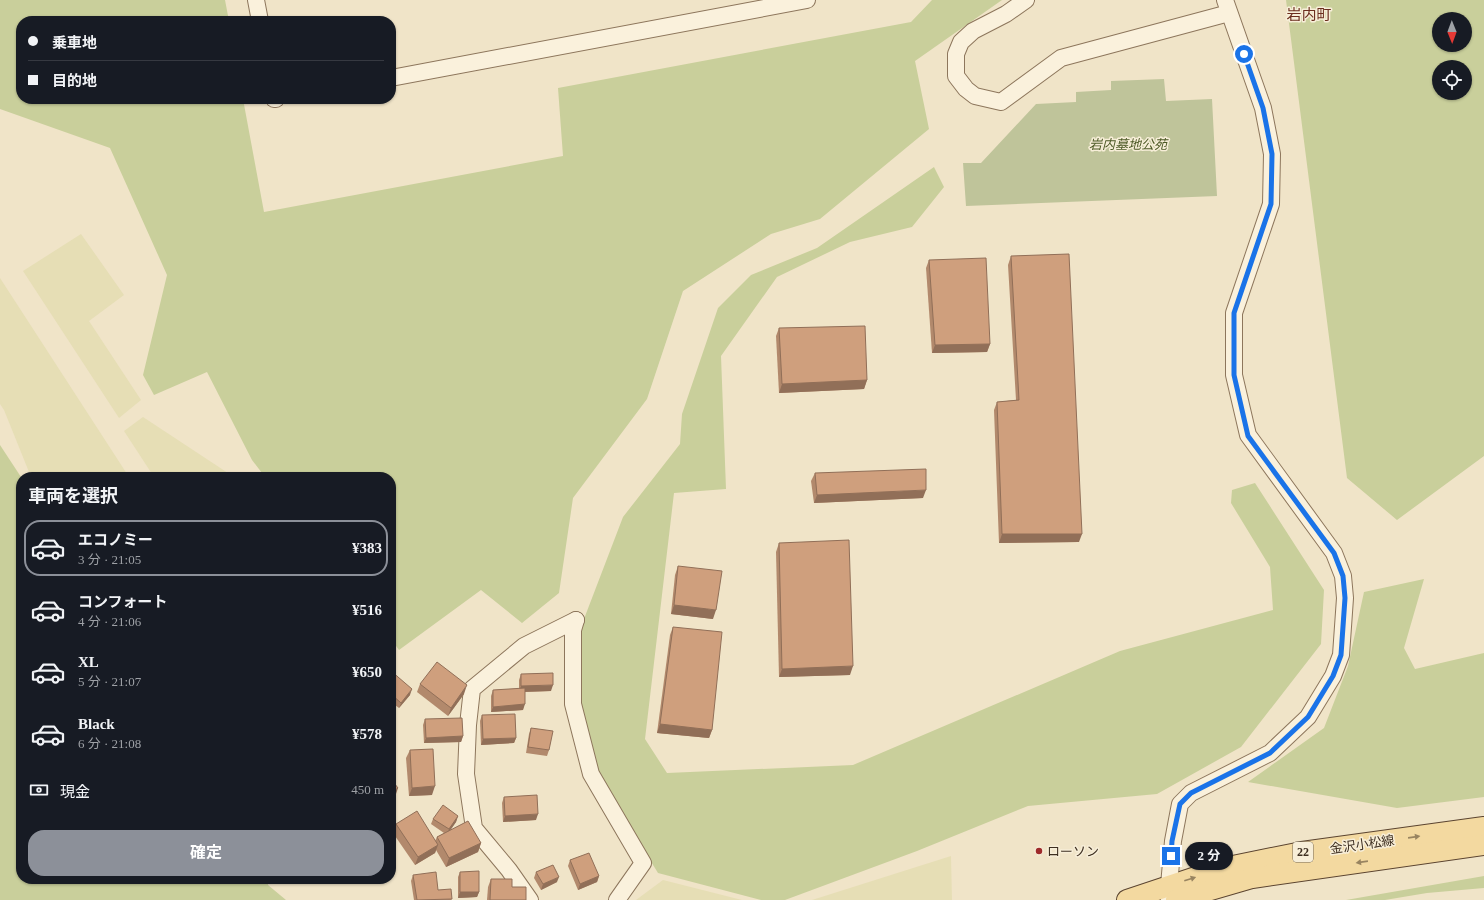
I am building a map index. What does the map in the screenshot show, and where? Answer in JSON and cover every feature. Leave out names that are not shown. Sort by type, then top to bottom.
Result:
[{"type":"main road","name":"金沢小松線","points":[[1170,895],[1223,868],[1302,852],[1484,827]]},
{"type":"main road","name":"金沢小松線","points":[[1127,900],[1170,895],[1252,878],[1484,845]]},
{"type":"street","points":[[256,0],[259,16]]},
{"type":"street","points":[[396,77],[807,0]]},
{"type":"street","points":[[1026,0],[1006,14],[973,31],[961,42],[956,54],[956,76],[966,89],[975,96],[1001,102],[1061,58],[1227,6],[1263,108],[1272,154],[1271,204],[1234,313],[1234,375],[1248,436],[1334,553],[1343,576],[1345,605],[1341,655],[1333,676],[1308,717],[1270,753],[1191,793],[1180,804],[1172,841],[1170,895]]},
{"type":"street","points":[[530,900],[509,870],[474,828],[466,774],[468,725],[472,689],[524,646],[576,620],[573,630],[573,704],[591,774],[643,863],[617,900]]},
{"type":"shaded area","points":[[81,234],[124,295],[89,321],[141,400],[119,418],[23,271]]},
{"type":"shaded area","points":[[0,278],[126,472],[29,472],[4,410],[0,404]]},
{"type":"shaded area","points":[[143,417],[226,472],[151,472],[124,431]]},
{"type":"shaded area","points":[[951,856],[952,900],[812,900]]},
{"type":"shaded area","points":[[663,880],[742,900],[636,900]]},
{"type":"green space","points":[[0,0],[225,0],[228,16],[16,16],[16,104],[244,104],[264,212],[563,156],[558,88],[911,22],[932,0],[1002,0],[915,61],[929,129],[820,219],[771,234],[683,291],[647,399],[573,498],[559,593],[522,623],[481,590],[399,650],[396,646],[396,472],[261,472],[252,460],[207,372],[154,395],[143,375],[167,275],[110,148],[0,109]]},
{"type":"green space","points":[[1286,0],[1484,0],[1484,456],[1397,520],[1347,478]]},
{"type":"green space","name":"岩内墓地公苑","points":[[1164,79],[1166,101],[1212,99],[1217,196],[966,206],[963,163],[981,163],[1036,104],[1076,102],[1076,92],[1111,90],[1111,81]]},
{"type":"green space","points":[[934,167],[944,187],[912,227],[850,242],[777,277],[721,356],[726,489],[674,493],[645,739],[667,773],[853,765],[1120,651],[1273,610],[1270,567],[1231,503],[1232,490],[1255,483],[1324,590],[1321,644],[1241,747],[1157,794],[1028,806],[917,851],[785,900],[761,900],[658,873],[597,774],[579,704],[579,632],[623,517],[680,444],[682,414],[718,308],[751,275],[817,248]]},
{"type":"green space","points":[[0,445],[18,472],[16,472],[16,884],[268,884],[286,900],[0,900]]},
{"type":"green space","points":[[1424,579],[1404,648],[1415,669],[1484,653],[1484,797],[1397,808],[1248,782],[1324,728],[1348,666],[1364,592]]},
{"type":"green space","points":[[1484,876],[1484,888],[1427,893],[1385,900],[1346,900]]},
{"type":"building","points":[[1069,254],[1082,534],[1002,534],[997,402],[1019,400],[1011,256]]},
{"type":"building","points":[[986,258],[990,344],[935,345],[929,260]]},
{"type":"building","points":[[865,326],[867,380],[782,384],[779,328]]},
{"type":"building","points":[[926,469],[926,490],[817,495],[815,473]]},
{"type":"building","points":[[849,540],[853,666],[782,669],[779,543]]},
{"type":"building","points":[[678,566],[722,571],[716,610],[674,605]]},
{"type":"building","points":[[673,627],[722,632],[712,730],[660,724]]},
{"type":"building","points":[[437,662],[467,685],[451,708],[420,684]]},
{"type":"building","points":[[553,673],[553,685],[521,686],[521,674]]},
{"type":"building","points":[[396,675],[412,689],[401,703],[396,698]]},
{"type":"building","points":[[525,688],[525,704],[493,707],[493,690]]},
{"type":"building","points":[[515,714],[516,738],[483,739],[482,715]]},
{"type":"building","points":[[462,718],[463,736],[426,738],[425,719]]},
{"type":"building","points":[[531,728],[553,731],[549,750],[528,747]]},
{"type":"building","points":[[433,749],[435,786],[412,788],[410,750]]},
{"type":"building","points":[[537,795],[538,814],[505,816],[504,797]]},
{"type":"building","points":[[443,805],[458,816],[449,829],[433,819]]},
{"type":"building","points":[[417,811],[438,845],[418,857],[396,824]]},
{"type":"building","points":[[468,821],[481,843],[449,858],[437,837]]},
{"type":"building","points":[[589,853],[599,876],[580,884],[570,860]]},
{"type":"building","points":[[553,865],[559,877],[543,884],[536,872]]},
{"type":"building","points":[[479,871],[479,892],[460,892],[460,872]]},
{"type":"building","points":[[436,872],[438,890],[451,889],[452,899],[417,900],[413,875]]},
{"type":"building","points":[[491,879],[512,879],[512,887],[526,887],[526,900],[490,900]]},
{"type":"place","name":"ローソン","points":[[1039,851]]},
{"type":"district","name":"岩内町","points":[[1309,15]]},
{"type":"route","points":[[1171,856],[1172,841],[1180,804],[1191,793],[1270,753],[1308,717],[1333,676],[1341,655],[1345,598],[1343,576],[1334,553],[1248,436],[1234,375],[1234,313],[1271,204],[1272,154],[1263,108],[1244,54]]}]
